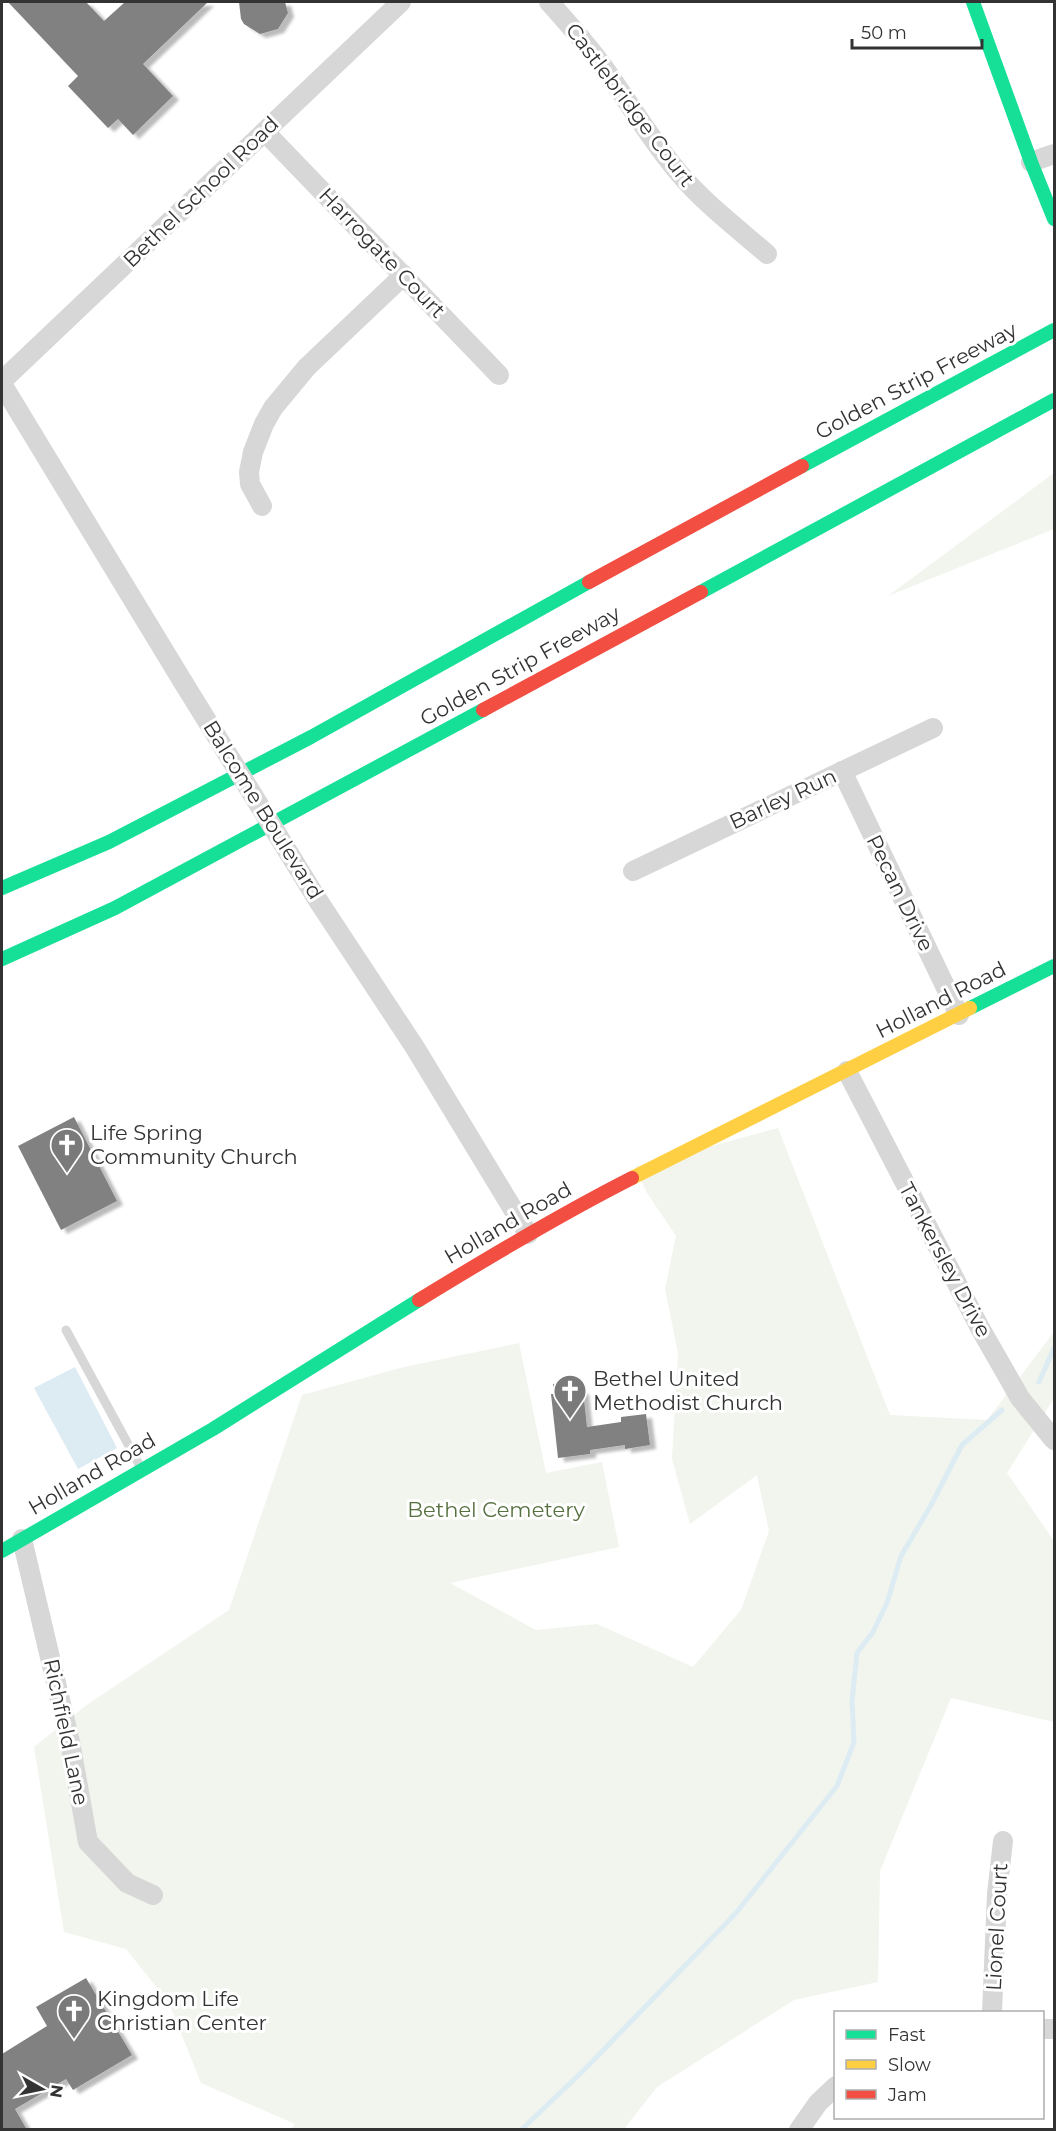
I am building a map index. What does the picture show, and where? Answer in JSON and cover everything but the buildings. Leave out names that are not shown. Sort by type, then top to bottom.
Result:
[{"type":"main road","points":[[973,2],[1054,219]]},
{"type":"main road","name":"Golden Strip Freeway","points":[[2,888],[109,842],[310,737],[652,547],[1054,330]]},
{"type":"main road","name":"Golden Strip Freeway","points":[[2,959],[116,908],[218,854],[1054,400]]},
{"type":"main road","name":"Holland Road","points":[[2,1551],[213,1429],[528,1234],[641,1173],[1054,966]]},
{"type":"street","name":"Bethel School Road","points":[[2,383],[401,2]]},
{"type":"street","name":"Castlebridge Court","points":[[549,2],[579,34],[652,141],[681,176],[700,196],[767,254]]},
{"type":"street","name":"Harrogate Court","points":[[265,132],[499,375]]},
{"type":"street","points":[[1031,162],[1054,154]]},
{"type":"street","points":[[262,506],[250,484],[249,472],[253,452],[273,408],[307,367],[404,275]]},
{"type":"street","name":"Balcome Boulevard","points":[[2,383],[183,682],[319,902],[414,1046],[528,1234]]},
{"type":"street","name":"Barley Run","points":[[633,871],[933,728]]},
{"type":"street","name":"Pecan Drive","points":[[842,771],[959,1015]]},
{"type":"street","name":"Tankersley Drive","points":[[847,1071],[975,1319],[1020,1398],[1041,1427],[1054,1440]]},
{"type":"street","name":"Richfield Lane","points":[[22,1539],[70,1742],[88,1842],[127,1883],[153,1895]]},
{"type":"street","name":"Lionel Court","points":[[992,2011],[997,1894],[1003,1841]]},
{"type":"street","points":[[799,2130],[818,2103],[834,2088]]},
{"type":"lane","points":[[66,1330],[142,1468]]},
{"type":"green space","points":[[1054,473],[1054,529],[888,596]]},
{"type":"green space","name":"Bethel Cemetery","points":[[778,1128],[890,1415],[987,1420],[1054,1332],[1054,1398],[1007,1473],[1054,1541],[1054,1722],[951,1698],[880,1871],[878,1982],[794,2000],[657,2087],[624,2129],[291,2129],[295,2124],[201,2083],[169,2003],[126,1949],[64,1932],[34,1747],[88,1704],[229,1610],[302,1395],[404,1367],[519,1343],[546,1473],[602,1462],[619,1547],[450,1583],[536,1630],[597,1624],[693,1667],[741,1610],[769,1531],[757,1475],[690,1524],[672,1459],[678,1353],[665,1289],[676,1236],[647,1193],[635,1167]]},
{"type":"shaded area","points":[[75,1367],[117,1448],[78,1469],[34,1388]]},
{"type":"waterway","points":[[1039,1382],[1054,1348]]},
{"type":"waterway","points":[[521,2130],[584,2070],[736,1913],[837,1786],[854,1742],[852,1701],[857,1653],[873,1632],[887,1603],[901,1556],[930,1507],[962,1445],[1002,1410]]},
{"type":"traffic: fast","points":[[973,2],[1054,219]]},
{"type":"traffic: fast","points":[[802,466],[1054,330]]},
{"type":"traffic: fast","points":[[701,592],[1054,400]]},
{"type":"traffic: fast","points":[[2,888],[109,842],[311,737],[589,582]]},
{"type":"traffic: fast","points":[[2,959],[115,908],[483,710]]},
{"type":"traffic: fast","points":[[970,1008],[1054,966]]},
{"type":"traffic: fast","points":[[2,1551],[213,1429],[419,1300]]},
{"type":"traffic: slow","points":[[632,1178],[970,1008]]},
{"type":"traffic: jam","points":[[589,582],[802,466]]},
{"type":"traffic: jam","points":[[483,710],[701,592]]},
{"type":"traffic: jam","points":[[419,1300],[524,1237],[632,1178]]},
{"type":"place","name":"Life Spring Community Church","points":[[67,1174]]},
{"type":"place","name":"Bethel United Methodist Church","points":[[570,1420]]},
{"type":"place","name":"Kingdom Life Christian Center","points":[[74,2040]]}]
